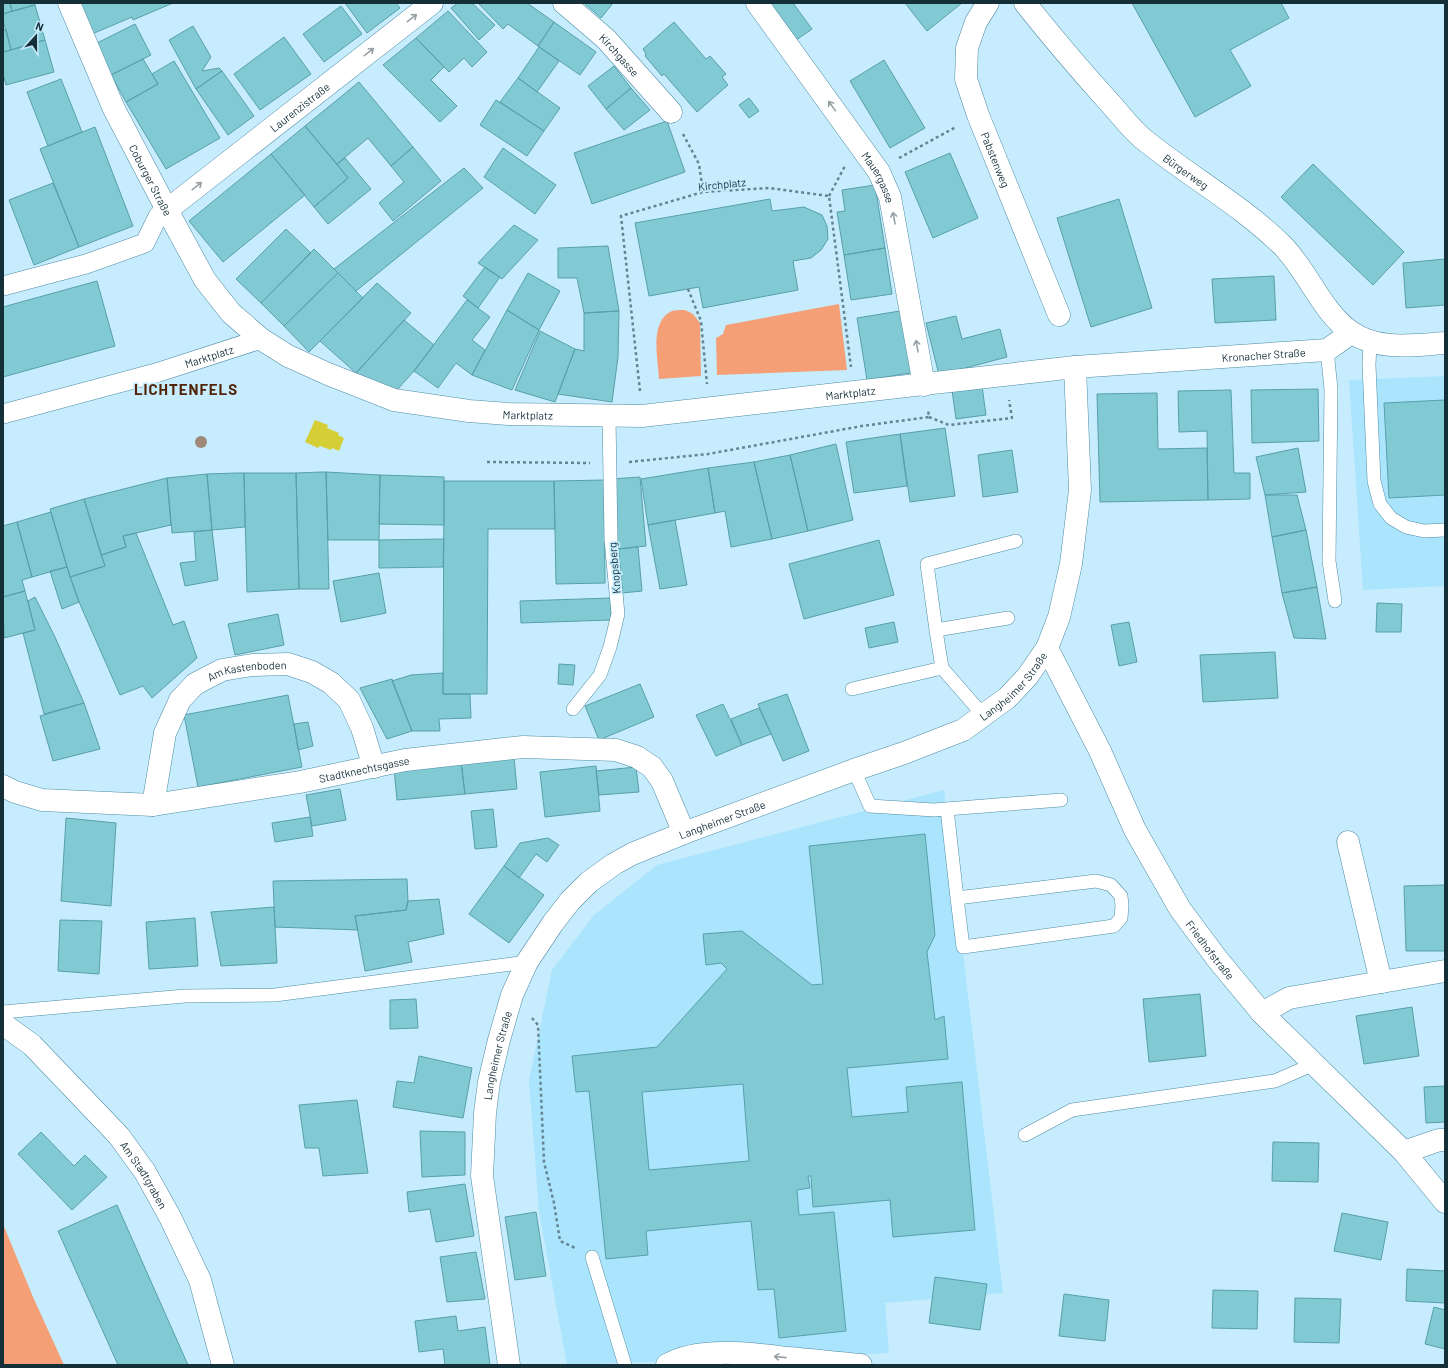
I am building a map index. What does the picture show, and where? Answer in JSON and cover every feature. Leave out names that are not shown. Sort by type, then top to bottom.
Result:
[{"type":"street","name":"Coburger Straße","points":[[69,3],[114,109],[166,210],[205,280],[231,313],[261,339]]},
{"type":"street","name":"Laurenzistraße","points":[[166,210],[432,3]]},
{"type":"street","name":"Kirchgasse","points":[[564,3],[606,39],[671,112]]},
{"type":"street","name":"Mauergasse","points":[[757,3],[875,166],[890,197],[924,385]]},
{"type":"street","name":"Pabstenweg","points":[[988,3],[976,22],[968,48],[966,79],[978,115],[1059,315]]},
{"type":"street","name":"Bürgerweg","points":[[1025,3],[1074,63],[1141,137],[1246,214],[1282,246],[1307,276],[1331,315],[1351,332]]},
{"type":"street","points":[[3,286],[86,264],[145,243],[158,216],[166,210]]},
{"type":"street","points":[[1327,350],[1351,332],[1370,343],[1386,345],[1445,343]]},
{"type":"street","name":"Marktplatz","points":[[3,414],[156,373],[261,339],[288,356],[321,371],[394,400],[469,411],[508,414],[642,416],[1074,367]]},
{"type":"street","name":"Kronacher Straße","points":[[1074,367],[1327,350]]},
{"type":"street","name":"Langheimer Straße","points":[[509,1365],[482,1176],[483,1145],[489,1082],[498,1040],[512,995],[527,962],[553,923],[570,901],[589,882],[614,864],[632,854],[684,833],[963,730],[1007,698],[1027,677],[1047,648],[1059,617],[1071,564],[1080,490],[1074,367]]},
{"type":"street","name":"Friedhofstraße","points":[[1047,648],[1100,751],[1135,830],[1180,909],[1218,960],[1262,1013],[1404,1152],[1445,1202]]},
{"type":"street","name":"Am Kastenboden","points":[[153,805],[165,733],[180,700],[195,684],[222,670],[252,665],[288,664],[312,672],[331,683],[349,700],[362,728],[374,767]]},
{"type":"street","name":"Stadtknechtsgasse","points":[[3,786],[15,792],[42,800],[153,805],[300,782],[405,760],[523,747],[616,750],[637,757],[652,767],[662,781],[684,833]]},
{"type":"street","points":[[1348,842],[1380,982]]},
{"type":"street","points":[[1262,1013],[1289,998],[1445,971]]},
{"type":"street","name":"Am Stadtgraben","points":[[3,1024],[32,1045],[119,1136],[145,1172],[170,1216],[200,1280],[223,1365]]},
{"type":"street","points":[[1404,1152],[1439,1140],[1445,1140]]},
{"type":"street","points":[[667,1365],[673,1361],[698,1355],[719,1353],[750,1354],[861,1365]]},
{"type":"lane","points":[[1370,343],[1369,365],[1374,481],[1380,504],[1391,518],[1406,527],[1424,531],[1445,530]]},
{"type":"lane","points":[[1327,350],[1331,389],[1329,561],[1334,601]]},
{"type":"lane","name":"Knopsberg","points":[[573,709],[600,675],[610,647],[618,614],[611,540],[609,416]]},
{"type":"lane","points":[[983,716],[942,668],[927,564],[1016,540]]},
{"type":"lane","points":[[936,630],[1008,618]]},
{"type":"lane","points":[[852,689],[942,668]]},
{"type":"lane","points":[[854,770],[870,806],[934,810],[1061,800]]},
{"type":"lane","points":[[946,809],[963,947],[1114,926],[1121,918],[1121,896],[1111,884],[1096,881],[957,898]]},
{"type":"lane","points":[[3,1012],[185,996],[276,995],[527,962]]},
{"type":"lane","points":[[1025,1135],[1072,1110],[1275,1081],[1314,1064]]},
{"type":"lane","points":[[592,1257],[624,1365]]},
{"type":"path","points":[[671,112],[699,164],[703,192]]},
{"type":"path","points":[[908,152],[978,115]]},
{"type":"path","name":"Kirchplatz","points":[[642,416],[621,216],[703,192],[769,188],[829,196],[855,392]]},
{"type":"path","points":[[688,289],[701,320],[709,409]]},
{"type":"path","points":[[487,462],[610,464],[708,454],[862,426],[929,416],[949,425],[1012,418],[1006,375]]},
{"type":"path","points":[[924,385],[929,416]]},
{"type":"path","points":[[538,1025],[544,1162],[554,1203],[560,1241]]},
{"type":"shaded area","points":[[839,304],[847,370],[717,375],[716,338],[723,334],[726,325]]},
{"type":"shaded area","points":[[685,310],[693,314],[700,323],[701,376],[659,379],[656,341],[660,323],[665,316],[672,311]]},
{"type":"shaded area","points":[[1445,376],[1445,586],[1363,590],[1349,380]]},
{"type":"shaded area","points":[[315,420],[328,425],[327,428],[339,433],[338,435],[344,438],[339,451],[320,446],[318,448],[305,442]]},
{"type":"shaded area","points":[[944,790],[1003,1293],[885,1303],[889,1353],[567,1365],[539,1212],[529,1080],[552,970],[594,915],[657,865]]},
{"type":"shaded area","points":[[3,1224],[33,1297],[64,1365],[3,1365]]},
{"type":"building","points":[[3,3],[10,3],[12,11],[3,14]]},
{"type":"building","points":[[10,3],[34,3],[35,5],[12,11]]},
{"type":"building","points":[[78,3],[173,3],[133,20],[132,17],[92,34]]},
{"type":"building","points":[[345,3],[396,3],[400,8],[367,33]]},
{"type":"building","points":[[458,3],[472,3],[495,25],[479,40],[451,8]]},
{"type":"building","points":[[478,3],[527,3],[554,22],[538,46],[508,24],[503,29]]},
{"type":"building","points":[[584,3],[613,3],[601,18]]},
{"type":"building","points":[[762,3],[793,3],[812,29],[792,43]]},
{"type":"building","points":[[905,3],[962,3],[927,31]]},
{"type":"building","points":[[1132,3],[1281,3],[1289,18],[1230,50],[1251,86],[1195,117]]},
{"type":"building","points":[[35,5],[45,40],[11,50],[3,20],[3,14]]},
{"type":"building","points":[[341,6],[362,34],[324,62],[303,34]]},
{"type":"building","points":[[448,11],[487,52],[472,67],[464,58],[449,72],[416,38]]},
{"type":"building","points":[[554,22],[596,52],[580,75],[538,46]]},
{"type":"building","points":[[674,22],[706,59],[710,56],[726,74],[722,77],[728,85],[697,112],[664,74],[662,76],[645,56],[646,54],[643,49]]},
{"type":"building","points":[[135,24],[151,55],[111,75],[95,44]]},
{"type":"building","points":[[193,26],[211,57],[202,71],[219,68],[222,71],[196,89],[169,40]]},
{"type":"building","points":[[6,29],[11,50],[3,52],[3,30]]},
{"type":"building","points":[[284,37],[311,74],[260,110],[234,74]]},
{"type":"building","points":[[416,38],[444,67],[431,80],[457,106],[440,122],[383,65]]},
{"type":"building","points":[[45,40],[54,72],[6,85],[3,74],[3,52]]},
{"type":"building","points":[[539,47],[559,61],[537,92],[518,78]]},
{"type":"building","points":[[143,59],[158,84],[126,102],[111,75]]},
{"type":"building","points":[[884,60],[925,128],[890,148],[850,81]]},
{"type":"building","points":[[174,61],[220,138],[166,169],[126,102],[158,84],[152,74]]},
{"type":"building","points":[[614,66],[631,88],[606,109],[588,86]]},
{"type":"building","points":[[222,71],[254,116],[228,135],[196,89]]},
{"type":"building","points":[[518,78],[560,108],[544,131],[500,102]]},
{"type":"building","points":[[61,79],[82,132],[48,146],[27,92]]},
{"type":"building","points":[[359,82],[413,147],[391,166],[368,138],[337,164],[305,126]]},
{"type":"building","points":[[631,88],[650,110],[624,130],[606,109]]},
{"type":"building","points":[[749,98],[759,111],[749,118],[739,105]]},
{"type":"building","points":[[496,100],[544,131],[527,156],[480,125]]},
{"type":"building","points":[[667,121],[685,172],[592,204],[574,153]]},
{"type":"building","points":[[305,126],[348,178],[314,207],[271,154]]},
{"type":"building","points":[[95,127],[133,226],[79,247],[40,149]]},
{"type":"building","points":[[413,147],[441,181],[393,221],[379,203],[404,182],[391,166]]},
{"type":"building","points":[[503,148],[556,185],[535,214],[484,177]]},
{"type":"building","points":[[950,153],[978,218],[933,238],[905,172]]},
{"type":"building","points":[[271,154],[305,195],[223,262],[189,221]]},
{"type":"building","points":[[345,158],[371,189],[328,224],[314,207],[348,178],[337,164]]},
{"type":"building","points":[[1313,164],[1404,252],[1373,285],[1281,197]]},
{"type":"building","points":[[464,168],[483,188],[356,291],[334,269]]},
{"type":"building","points":[[53,183],[79,247],[34,265],[9,200]]},
{"type":"building","points":[[875,185],[885,248],[844,255],[837,212],[845,211],[842,190]]},
{"type":"building","points":[[770,199],[772,211],[804,207],[822,215],[827,226],[828,239],[821,250],[811,258],[793,261],[798,290],[703,308],[699,287],[649,296],[635,223]]},
{"type":"building","points":[[1119,199],[1152,308],[1091,327],[1057,218]]},
{"type":"building","points":[[514,225],[538,240],[502,279],[478,263]]},
{"type":"building","points":[[286,229],[311,253],[261,303],[236,279]]},
{"type":"building","points":[[608,246],[619,311],[584,313],[577,278],[558,278],[558,248]]},
{"type":"building","points":[[885,248],[892,294],[851,300],[844,255]]},
{"type":"building","points":[[314,249],[338,273],[284,326],[261,303]]},
{"type":"building","points":[[1445,259],[1445,305],[1406,308],[1403,263]]},
{"type":"building","points":[[485,267],[500,277],[478,308],[463,296]]},
{"type":"building","points":[[338,273],[363,298],[309,352],[284,326]]},
{"type":"building","points":[[528,273],[560,291],[539,330],[507,310]]},
{"type":"building","points":[[1274,276],[1276,320],[1215,323],[1212,279]]},
{"type":"building","points":[[97,281],[115,346],[3,377],[3,307]]},
{"type":"building","points":[[377,283],[411,313],[356,373],[320,341]]},
{"type":"building","points":[[467,300],[490,317],[472,340],[485,350],[472,375],[456,363],[438,388],[414,371]]},
{"type":"building","points":[[507,310],[539,330],[512,390],[472,375]]},
{"type":"building","points":[[906,310],[916,372],[867,380],[857,318]]},
{"type":"building","points":[[619,311],[618,357],[612,402],[558,394],[575,349],[584,351],[584,313]]},
{"type":"building","points":[[956,316],[962,339],[1000,329],[1007,357],[939,375],[926,323]]},
{"type":"building","points":[[404,320],[434,345],[396,391],[356,373]]},
{"type":"building","points":[[540,331],[575,349],[555,402],[515,390]]},
{"type":"building","points":[[982,386],[986,415],[956,419],[952,390]]},
{"type":"building","points":[[1318,389],[1319,441],[1252,443],[1251,390]]},
{"type":"building","points":[[1231,390],[1234,473],[1250,473],[1250,499],[1208,500],[1207,431],[1179,432],[1178,391]]},
{"type":"building","points":[[1157,393],[1158,449],[1207,448],[1208,500],[1100,502],[1097,394]]},
{"type":"building","points":[[1445,400],[1445,495],[1389,498],[1384,403]]},
{"type":"building","points":[[945,428],[955,496],[910,502],[900,434]]},
{"type":"building","points":[[900,434],[907,486],[854,493],[846,442]]},
{"type":"building","points":[[836,444],[853,520],[808,531],[790,455]]},
{"type":"building","points":[[1298,448],[1306,492],[1265,495],[1256,457]]},
{"type":"building","points":[[1012,450],[1018,492],[983,497],[978,455]]},
{"type":"building","points":[[790,455],[808,531],[772,539],[754,462]]},
{"type":"building","points":[[754,462],[772,539],[731,547],[725,511],[715,513],[708,468]]},
{"type":"building","points":[[708,468],[715,513],[648,525],[641,479]]},
{"type":"building","points":[[326,472],[329,589],[299,589],[296,473]]},
{"type":"building","points":[[326,472],[380,475],[379,540],[328,540]]},
{"type":"building","points":[[244,473],[245,527],[212,530],[207,474]]},
{"type":"building","points":[[244,473],[296,473],[299,589],[247,592]]},
{"type":"building","points":[[207,474],[212,530],[172,533],[167,478]]},
{"type":"building","points":[[380,475],[444,477],[444,525],[379,524]]},
{"type":"building","points":[[640,477],[646,546],[618,549],[612,479]]},
{"type":"building","points":[[167,478],[171,525],[123,536],[126,547],[101,555],[84,499]]},
{"type":"building","points":[[604,480],[605,583],[556,584],[554,481]]},
{"type":"building","points":[[444,481],[554,481],[555,529],[488,529],[487,694],[443,694]]},
{"type":"building","points":[[1265,495],[1297,495],[1306,530],[1272,537]]},
{"type":"building","points":[[84,499],[105,566],[70,577],[50,509]]},
{"type":"building","points":[[51,512],[67,567],[32,577],[17,522]]},
{"type":"building","points":[[675,520],[687,585],[660,589],[648,525]]},
{"type":"building","points":[[17,522],[32,577],[22,580],[25,591],[3,597],[3,526]]},
{"type":"building","points":[[212,530],[218,580],[185,586],[180,563],[196,561],[194,532]]},
{"type":"building","points":[[1306,530],[1317,587],[1282,593],[1272,537]]},
{"type":"building","points":[[136,533],[173,625],[184,621],[197,658],[152,698],[143,686],[120,695],[79,602],[70,577],[105,566],[101,555],[126,547],[123,536]]},
{"type":"building","points":[[444,539],[443,567],[379,568],[379,540]]},
{"type":"building","points":[[879,540],[894,595],[804,619],[789,564]]},
{"type":"building","points":[[638,547],[642,591],[622,593],[618,549]]},
{"type":"building","points":[[67,567],[79,602],[62,609],[50,571]]},
{"type":"building","points":[[379,573],[386,613],[341,622],[333,581]]},
{"type":"building","points":[[1317,587],[1326,639],[1294,638],[1282,593]]},
{"type":"building","points":[[25,591],[35,630],[4,638],[3,597]]},
{"type":"building","points":[[35,597],[55,637],[84,703],[44,714],[23,633],[35,630],[28,601]]},
{"type":"building","points":[[611,598],[611,620],[521,623],[520,601]]},
{"type":"building","points":[[1377,603],[1402,604],[1401,632],[1376,632]]},
{"type":"building","points":[[278,614],[284,645],[235,655],[228,624]]},
{"type":"building","points":[[894,622],[898,642],[869,648],[865,628]]},
{"type":"building","points":[[1129,622],[1137,662],[1119,666],[1111,625]]},
{"type":"building","points":[[1275,652],[1278,698],[1203,702],[1200,655]]},
{"type":"building","points":[[559,664],[575,665],[573,685],[558,684]]},
{"type":"building","points":[[443,673],[443,694],[470,694],[471,718],[439,719],[440,731],[412,731],[392,681],[411,675]]},
{"type":"building","points":[[392,679],[412,731],[387,739],[360,688]]},
{"type":"building","points":[[640,684],[654,717],[599,740],[585,706]]},
{"type":"building","points":[[787,694],[809,751],[783,761],[758,704]]},
{"type":"building","points":[[288,695],[302,767],[198,787],[184,715]]},
{"type":"building","points":[[84,703],[100,749],[53,761],[40,716]]},
{"type":"building","points":[[723,704],[742,745],[716,756],[696,715]]},
{"type":"building","points":[[759,708],[771,734],[742,745],[731,719]]},
{"type":"building","points":[[308,722],[313,746],[298,750],[294,724]]},
{"type":"building","points":[[514,757],[517,789],[465,794],[461,762]]},
{"type":"building","points":[[461,762],[465,794],[397,800],[394,769]]},
{"type":"building","points":[[596,766],[600,811],[545,817],[540,772]]},
{"type":"building","points":[[636,767],[639,792],[599,795],[596,771]]},
{"type":"building","points":[[340,789],[346,820],[312,826],[306,795]]},
{"type":"building","points":[[493,809],[497,847],[475,849],[471,811]]},
{"type":"building","points":[[310,817],[313,836],[275,842],[272,823]]},
{"type":"building","points":[[66,818],[116,823],[111,906],[61,901]]},
{"type":"building","points":[[925,834],[935,935],[927,952],[935,1020],[944,1016],[948,1059],[847,1068],[852,1117],[908,1112],[906,1087],[962,1082],[975,1230],[893,1237],[890,1200],[813,1207],[811,1176],[808,1176],[810,1188],[797,1190],[799,1215],[834,1212],[846,1331],[779,1338],[774,1289],[758,1290],[751,1221],[646,1231],[648,1255],[606,1259],[589,1091],[576,1092],[572,1056],[657,1047],[727,969],[721,963],[706,965],[703,934],[742,931],[812,985],[823,984],[809,846]],"holes":[[[743,1084],[749,1161],[649,1170],[642,1092]]]},
{"type":"building","points":[[548,838],[559,845],[547,862],[536,854],[519,878],[504,866],[520,843]]},
{"type":"building","points":[[504,866],[544,895],[509,943],[469,914]]},
{"type":"building","points":[[407,879],[408,901],[406,910],[355,916],[358,930],[275,927],[273,881]]},
{"type":"building","points":[[1445,885],[1445,951],[1406,951],[1404,886]]},
{"type":"building","points":[[439,899],[444,934],[408,942],[412,962],[365,971],[355,916],[406,910],[408,901]]},
{"type":"building","points":[[274,907],[277,963],[221,966],[211,912]]},
{"type":"building","points":[[195,918],[198,966],[149,969],[146,922]]},
{"type":"building","points":[[60,920],[102,921],[99,974],[58,971]]},
{"type":"building","points":[[1200,994],[1206,1056],[1149,1062],[1143,999]]},
{"type":"building","points":[[416,999],[418,1028],[390,1029],[390,1000]]},
{"type":"building","points":[[1412,1007],[1419,1056],[1364,1064],[1356,1016]]},
{"type":"building","points":[[419,1056],[472,1068],[463,1118],[393,1107],[397,1081],[414,1083]]},
{"type":"building","points":[[1445,1086],[1445,1122],[1426,1123],[1424,1087]]},
{"type":"building","points":[[357,1100],[368,1173],[323,1176],[319,1148],[305,1148],[299,1105]]},
{"type":"building","points":[[420,1131],[465,1132],[465,1175],[422,1177]]},
{"type":"building","points":[[41,1132],[74,1166],[85,1155],[107,1177],[72,1210],[18,1154]]},
{"type":"building","points":[[1273,1142],[1319,1143],[1318,1182],[1272,1181]]},
{"type":"building","points":[[465,1184],[474,1236],[436,1242],[430,1209],[409,1212],[407,1192]]},
{"type":"building","points":[[117,1205],[188,1365],[118,1365],[58,1231]]},
{"type":"building","points":[[536,1212],[546,1276],[515,1280],[505,1217]]},
{"type":"building","points":[[1342,1213],[1388,1222],[1381,1260],[1334,1251]]},
{"type":"building","points":[[476,1252],[485,1299],[447,1302],[440,1257]]},
{"type":"building","points":[[1407,1269],[1445,1271],[1445,1303],[1406,1301]]},
{"type":"building","points":[[935,1277],[987,1284],[980,1330],[929,1323]]},
{"type":"building","points":[[1213,1290],[1258,1291],[1257,1329],[1212,1328]]},
{"type":"building","points":[[1064,1294],[1109,1300],[1105,1341],[1059,1336]]},
{"type":"building","points":[[1295,1298],[1341,1299],[1339,1343],[1294,1342]]},
{"type":"building","points":[[1434,1307],[1445,1310],[1445,1349],[1425,1344]]},
{"type":"building","points":[[456,1316],[458,1331],[485,1327],[490,1365],[445,1365],[443,1349],[419,1352],[415,1321]]},
{"type":"district","name":"LICHTENFELS","points":[[186,389]]}]
